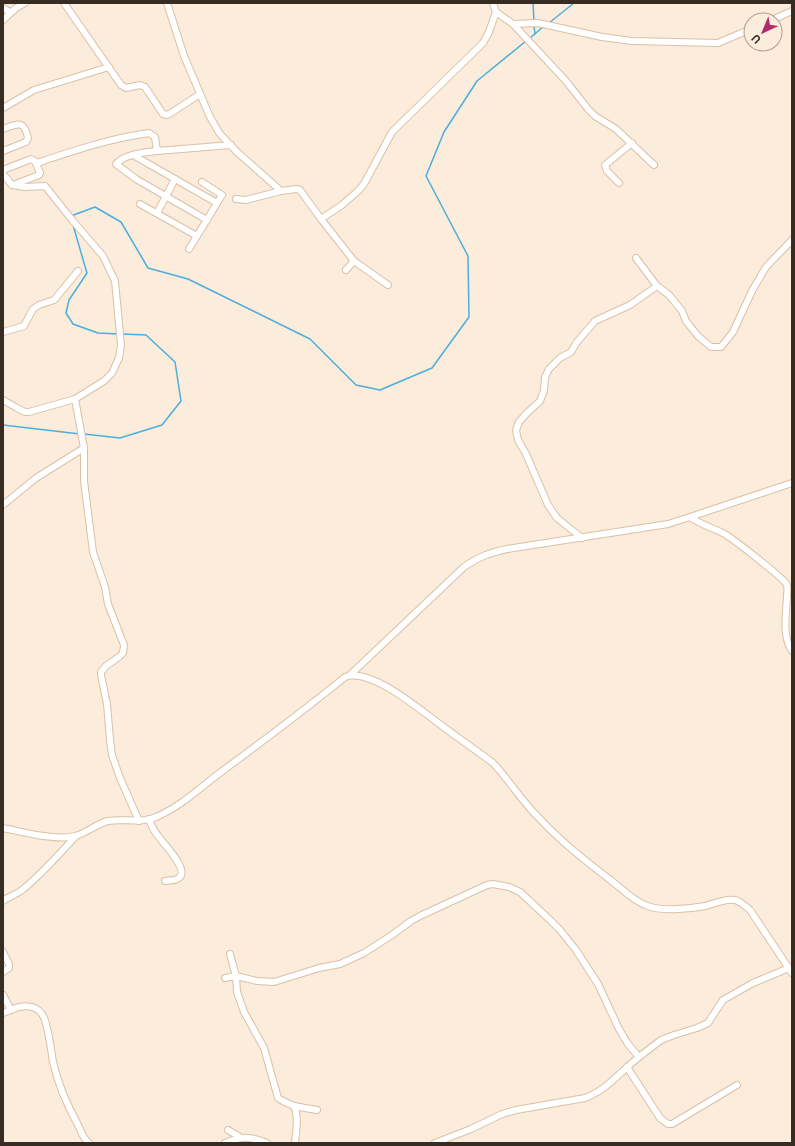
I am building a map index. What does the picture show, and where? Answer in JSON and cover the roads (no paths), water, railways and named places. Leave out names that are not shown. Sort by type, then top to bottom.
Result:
[{"type":"street","points":[[3,20],[25,3]]},
{"type":"street","points":[[64,3],[124,88],[140,85],[145,87],[165,115],[171,113],[200,94]]},
{"type":"street","points":[[166,3],[184,56],[200,94],[220,134],[281,191]]},
{"type":"street","points":[[493,3],[496,12],[513,24],[566,81],[588,109],[595,116],[616,129],[654,165]]},
{"type":"street","points":[[3,8],[10,12],[13,11]]},
{"type":"street","points":[[321,219],[342,205],[364,184],[392,132],[483,43],[489,32],[496,12]]},
{"type":"street","points":[[513,24],[533,22],[602,37],[632,41],[718,43],[743,32]]},
{"type":"street","points":[[3,108],[34,90],[109,67]]},
{"type":"street","points":[[3,129],[20,124],[26,129],[28,138],[26,142],[3,151]]},
{"type":"street","points":[[37,163],[74,151],[149,133],[154,137],[157,151]]},
{"type":"street","points":[[619,182],[607,171],[605,165],[632,144]]},
{"type":"street","points":[[207,220],[136,179],[116,164],[119,160],[144,152],[231,145]]},
{"type":"street","points":[[133,155],[217,203]]},
{"type":"street","points":[[3,170],[31,159],[35,161],[39,175],[12,185]]},
{"type":"street","points":[[3,174],[12,185],[25,187],[45,186],[72,221],[103,256],[115,281],[121,345],[119,358],[112,373],[104,381],[75,399],[30,412],[25,412],[3,400]]},
{"type":"street","points":[[157,213],[175,179]]},
{"type":"street","points":[[189,249],[222,195],[202,182]]},
{"type":"street","points":[[236,199],[246,200],[281,191],[296,189],[300,190],[354,261],[388,285]]},
{"type":"street","points":[[140,204],[197,236]]},
{"type":"street","points":[[636,258],[657,286],[669,295],[682,311],[686,321],[698,336],[712,347],[721,347],[733,332],[752,291],[762,274],[770,263],[792,240]]},
{"type":"street","points":[[346,270],[354,261]]},
{"type":"street","points":[[3,332],[24,326],[33,309],[39,305],[54,300],[78,271]]},
{"type":"street","points":[[582,538],[557,518],[548,505],[526,454],[518,440],[516,430],[519,422],[540,401],[544,391],[545,377],[549,369],[560,358],[571,352],[595,321],[630,305],[657,286]]},
{"type":"street","points":[[75,399],[84,448],[84,481],[93,552],[105,587],[108,604],[124,645],[123,653],[106,666],[101,672],[101,681],[107,704],[112,755],[120,778],[139,821]]},
{"type":"street","points":[[3,505],[36,478],[84,448]]},
{"type":"street","points":[[3,828],[67,838],[76,836],[108,821],[139,821],[157,817],[180,802],[312,705],[345,677],[350,675],[464,567],[479,557],[507,549],[668,524],[792,483]]},
{"type":"street","points":[[690,516],[700,525],[723,534],[743,547],[786,582],[788,591],[785,633],[787,644],[792,651]]},
{"type":"street","points":[[350,675],[358,675],[368,678],[412,703],[476,750],[503,774],[537,816],[553,832],[596,869],[637,901],[646,906],[668,909],[703,906],[728,900],[736,900],[750,910],[791,971],[753,983],[723,1000],[708,1023],[661,1040],[627,1067],[606,1087],[595,1094],[585,1098],[516,1110],[502,1114],[471,1129],[435,1143]]},
{"type":"street","points":[[149,819],[157,836],[172,853],[181,870],[182,874],[176,880],[165,881]]},
{"type":"street","points":[[3,901],[8,897],[21,892],[37,878],[76,836]]},
{"type":"street","points":[[224,978],[236,976],[257,981],[274,982],[319,968],[340,964],[364,953],[411,921],[460,897],[487,885],[493,884],[509,887],[520,892],[549,919],[576,950],[598,984],[604,1001],[628,1044],[639,1057]]},
{"type":"street","points":[[3,952],[9,964],[9,968],[3,972]]},
{"type":"street","points":[[230,954],[236,976],[237,992],[244,1012],[264,1048],[278,1098],[287,1104],[317,1110]]},
{"type":"street","points":[[3,996],[11,1010]]},
{"type":"street","points":[[3,1013],[15,1008],[31,1006],[35,1007],[42,1014],[56,1074],[66,1102],[84,1138],[89,1143]]},
{"type":"street","points":[[627,1067],[660,1118],[668,1124],[672,1124],[737,1085]]},
{"type":"street","points":[[294,1106],[297,1121],[295,1143]]},
{"type":"street","points":[[228,1130],[240,1137],[267,1143]]},
{"type":"street","points":[[225,1143],[240,1137]]},
{"type":"waterway","points":[[533,3],[534,22]]},
{"type":"waterway","points":[[549,23],[574,3]]},
{"type":"waterway","points":[[534,26],[535,34]]},
{"type":"waterway","points":[[529,39],[544,26]]},
{"type":"waterway","points":[[71,216],[95,207],[121,222],[148,268],[188,279],[310,339],[356,385],[380,390],[432,368],[469,317],[468,256],[426,176],[444,132],[477,81],[526,41]]},
{"type":"waterway","points":[[73,225],[87,273],[69,300],[66,313],[73,324],[98,333],[119,334]]},
{"type":"waterway","points":[[84,434],[120,438],[162,425],[181,401],[175,362],[146,335],[123,334]]},
{"type":"waterway","points":[[3,425],[80,434]]}]
